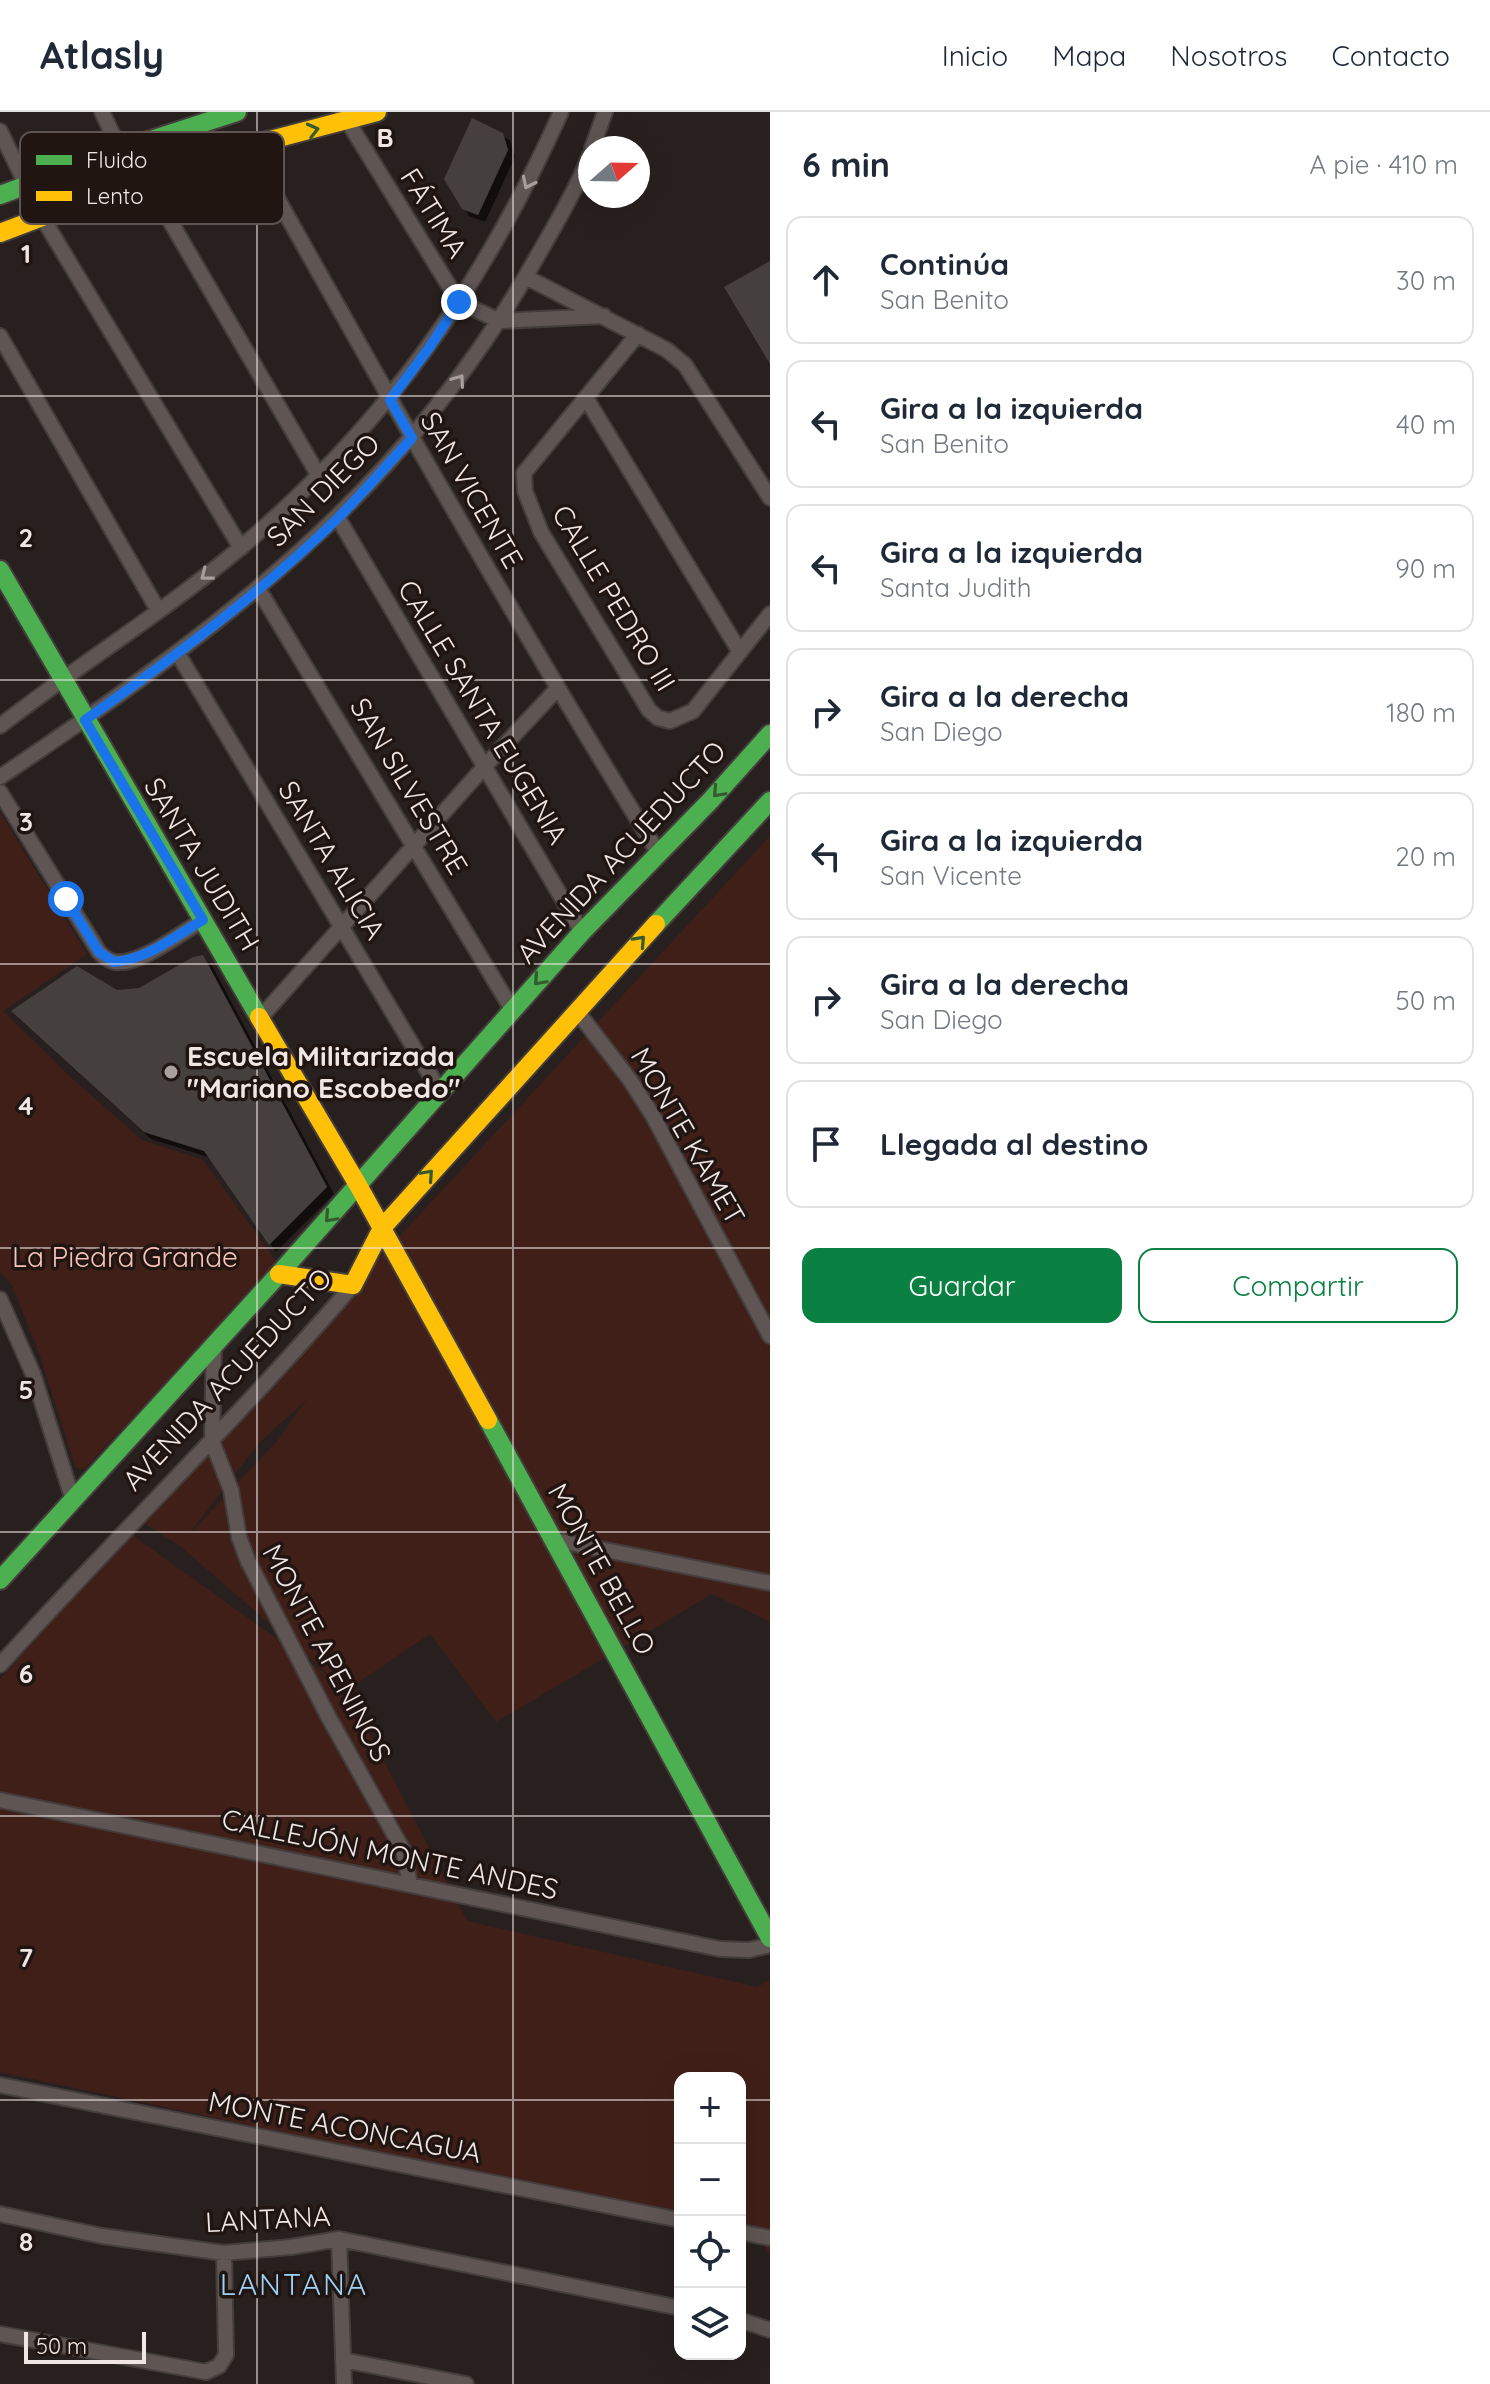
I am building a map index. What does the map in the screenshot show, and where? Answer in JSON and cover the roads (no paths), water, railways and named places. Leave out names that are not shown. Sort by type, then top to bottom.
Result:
[{"type":"street","points":[[102,112],[111,132]]},
{"type":"street","points":[[284,135],[344,117],[377,112]]},
{"type":"street","name":"SAN DIEGO","points":[[0,726],[241,548],[319,476],[390,400],[429,348],[509,222],[561,112]]},
{"type":"street","points":[[596,136],[605,112]]},
{"type":"street","points":[[172,132],[224,114]]},
{"type":"street","name":"FÁTIMA","points":[[344,117],[459,302],[500,321]]},
{"type":"street","points":[[0,131],[20,173]]},
{"type":"street","name":"SAN DIEGO","points":[[0,777],[178,654],[259,590],[338,518],[448,395],[500,321],[578,181]]},
{"type":"street","points":[[0,195],[20,187]]},
{"type":"street","name":"SAN VICENTE","points":[[284,210],[557,689],[659,854]]},
{"type":"street","points":[[0,233],[24,224]]},
{"type":"street","points":[[46,224],[241,548]]},
{"type":"street","points":[[172,224],[319,476]]},
{"type":"street","points":[[526,277],[667,350],[685,365],[770,498]]},
{"type":"street","points":[[500,321],[604,316]]},
{"type":"street","points":[[638,334],[586,398],[740,652],[770,614]]},
{"type":"street","points":[[0,336],[158,610]]},
{"type":"street","name":"CALLE PEDRO III","points":[[586,398],[524,473],[525,491],[541,532],[649,710],[658,718],[670,721],[693,711],[740,652]]},
{"type":"street","name":"CALLE SANTA EUGENIA","points":[[338,518],[582,932]]},
{"type":"street","name":"SANTA JUDITH","points":[[0,570],[358,1185]]},
{"type":"street","name":"SAN SILVESTRE","points":[[259,590],[513,1011]]},
{"type":"street","name":"SANTA ALICIA","points":[[178,654],[441,1093]]},
{"type":"street","points":[[260,1018],[557,689]]},
{"type":"street","name":"AVENIDA ACUEDUCTO","points":[[0,1580],[279,1274],[582,932],[770,734]]},
{"type":"street","points":[[0,792],[99,952],[106,958],[114,962],[129,961],[203,920]]},
{"type":"street","name":"AVENIDA ACUEDUCTO","points":[[0,1665],[98,1557],[275,1375],[353,1285],[382,1228],[576,1010],[770,801]]},
{"type":"street","name":"MONTE KAMET","points":[[576,1010],[630,1080],[653,1116],[770,1336]]},
{"type":"street","name":"MONTE BELLO","points":[[358,1185],[555,1540],[770,1938]]},
{"type":"street","points":[[279,1274],[353,1285]]},
{"type":"street","points":[[0,1299],[33,1374],[73,1500]]},
{"type":"street","points":[[212,1441],[214,1344]]},
{"type":"street","name":"MONTE APENINOS","points":[[212,1441],[231,1490],[239,1537],[248,1561],[328,1716],[403,1850],[410,1884]]},
{"type":"street","points":[[555,1540],[770,1583]]},
{"type":"street","name":"CALLEJÓN MONTE ANDES","points":[[0,1800],[720,1949],[749,1950],[770,1945]]},
{"type":"street","name":"MONTE ACONCAGUA","points":[[0,2085],[674,2219]]},
{"type":"street","name":"LANTANA","points":[[0,2214],[102,2236],[224,2253],[339,2239],[674,2307]]},
{"type":"street","points":[[746,2233],[770,2238]]},
{"type":"street","points":[[339,2239],[344,2384]]},
{"type":"street","points":[[0,2334],[206,2372],[219,2366],[226,2355],[224,2253]]},
{"type":"street","points":[[746,2322],[770,2330]]},
{"type":"street","points":[[343,2360],[466,2384]]},
{"type":"place","name":"Escuela Militarizada \"Mariano Escobedo\"","points":[[171,1072]]},
{"type":"district","name":"LANTANA","points":[[294,2285]]},
{"type":"park label","name":"La Piedra Grande","points":[[125,1257]]}]
